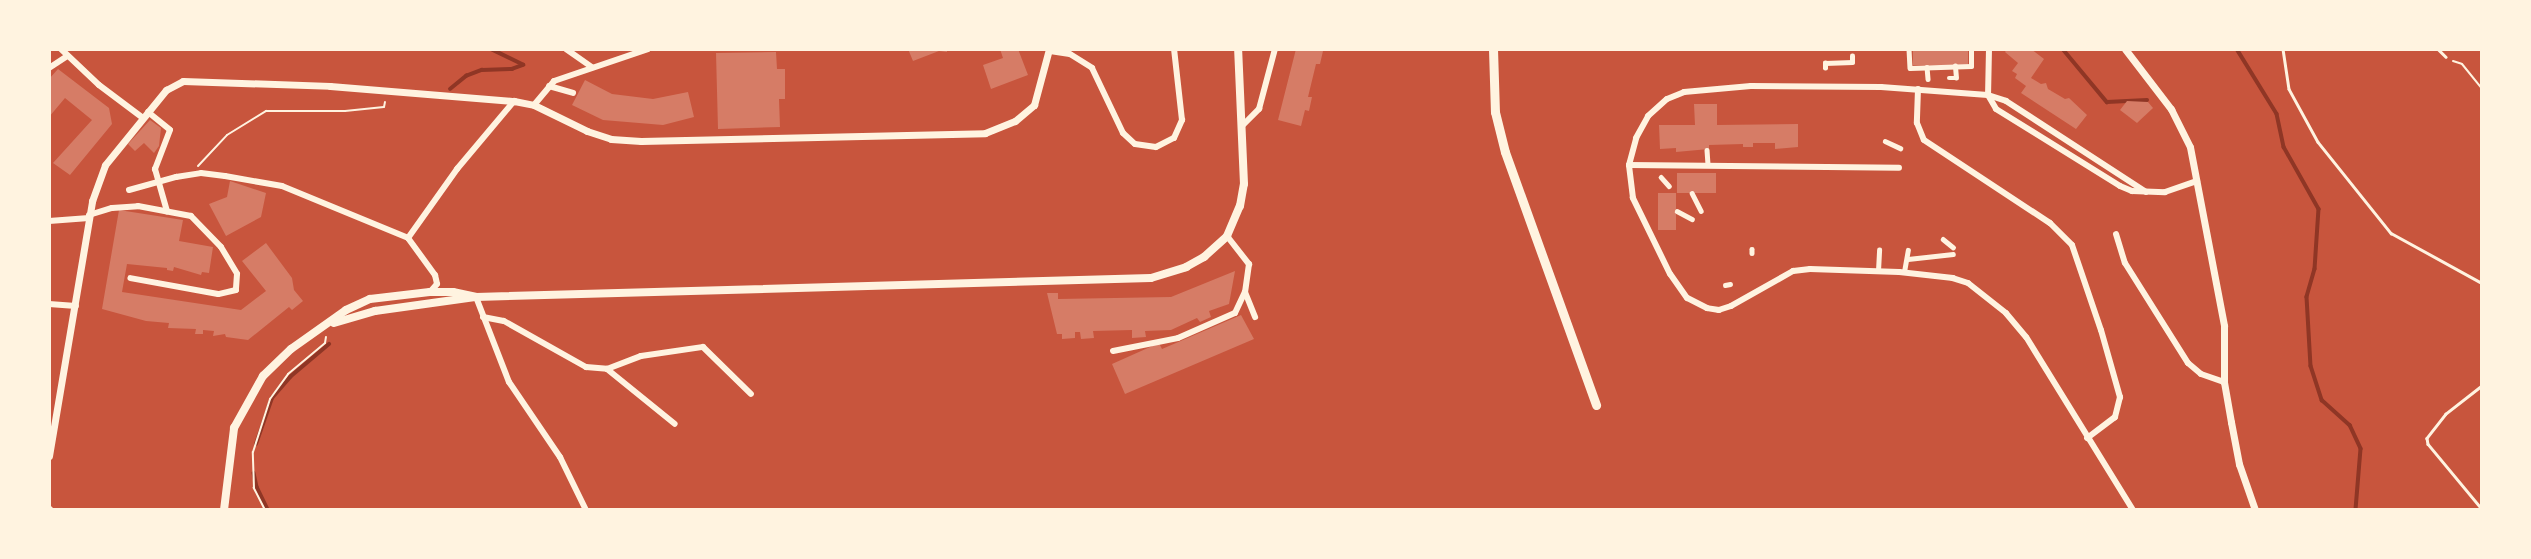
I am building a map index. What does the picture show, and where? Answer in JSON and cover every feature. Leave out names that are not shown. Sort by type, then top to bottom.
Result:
[{"type":"main road","points":[[328,325],[375,311],[476,297],[1151,278],[1186,267],[1204,257],[1227,236],[1240,206],[1244,184],[1238,49]]},
{"type":"main road","points":[[1493,49],[1493,91],[1505,152],[1596,405]]},
{"type":"main road","points":[[224,510],[234,428],[263,376],[291,349],[346,310],[370,299],[430,292],[453,292],[476,297]]},
{"type":"street","points":[[61,49],[66,57],[170,130],[155,169],[167,211]]},
{"type":"street","points":[[566,49],[592,67]]},
{"type":"street","points":[[534,105],[554,81],[648,49]]},
{"type":"street","points":[[49,456],[89,216],[105,165],[166,90],[193,79],[388,90],[514,101],[534,105],[587,131],[611,139],[640,141],[985,133],[1015,121],[1034,106],[1050,50],[1070,54],[1092,68],[1123,134],[1135,144],[1156,147],[1174,138],[1182,120],[1174,49]]},
{"type":"street","points":[[1242,125],[1259,109],[1275,49]]},
{"type":"street","points":[[1909,49],[1910,68],[1971,66],[1970,49]]},
{"type":"street","points":[[1989,49],[1989,94],[1996,109],[2120,187],[2146,192],[2175,190],[2197,181]]},
{"type":"street","points":[[2125,49],[2181,126],[2190,147],[2224,326],[2224,382],[2239,464],[2255,510]]},
{"type":"street","points":[[1825,68],[1825,63],[1852,62],[1852,56]]},
{"type":"street","points":[[49,68],[66,57]]},
{"type":"street","points":[[1949,78],[1956,78],[1955,66]]},
{"type":"street","points":[[1927,67],[1928,79]]},
{"type":"street","points":[[549,86],[573,93]]},
{"type":"street","points":[[2133,510],[2025,337],[2007,313],[1968,283],[1953,278],[1904,272],[1793,271],[1719,310],[1695,304],[1670,274],[1633,198],[1629,165],[1636,138],[1648,116],[1667,99],[1694,89],[1785,86],[1919,89],[1989,94],[2006,102],[2146,192]]},
{"type":"street","points":[[1919,89],[1917,123],[1924,140],[2050,222],[2072,245],[2120,397],[2115,417],[2087,438]]},
{"type":"street","points":[[408,238],[457,169],[514,101]]},
{"type":"street","points":[[1885,141],[1900,148]]},
{"type":"street","points":[[1707,149],[1708,165]]},
{"type":"street","points":[[1629,165],[1899,168]]},
{"type":"street","points":[[129,190],[201,173],[282,186],[408,238],[435,275],[437,284],[430,292]]},
{"type":"street","points":[[1661,177],[1669,186]]},
{"type":"street","points":[[1692,193],[1701,211]]},
{"type":"street","points":[[49,221],[89,216],[112,208],[138,206],[191,215],[221,247],[237,274],[236,290],[218,294],[131,278]]},
{"type":"street","points":[[1677,211],[1692,219]]},
{"type":"street","points":[[2116,234],[2125,263],[2188,363],[2201,374],[2224,382]]},
{"type":"street","points":[[1113,351],[1178,338],[1235,313],[1245,292],[1250,264],[1227,236]]},
{"type":"street","points":[[1908,259],[1953,251],[1943,240]]},
{"type":"street","points":[[1878,271],[1879,250]]},
{"type":"street","points":[[1904,272],[1908,250]]},
{"type":"street","points":[[1245,292],[1255,317]]},
{"type":"street","points":[[476,297],[509,382],[560,457],[586,510]]},
{"type":"street","points":[[49,304],[76,306]]},
{"type":"street","points":[[483,317],[504,321],[586,367],[607,369],[641,356],[703,347],[751,394]]},
{"type":"street","points":[[607,369],[675,424]]},
{"type":"lane","points":[[2283,49],[2289,89],[2318,142],[2391,233],[2482,283]]},
{"type":"lane","points":[[2438,49],[2446,57]]},
{"type":"lane","points":[[2482,386],[2446,414],[2427,438],[2428,444],[2482,509]]},
{"type":"path","points":[[2446,57],[2462,64],[2482,89]]},
{"type":"path","points":[[201,173],[198,164],[227,135],[266,111],[384,107],[388,90]]},
{"type":"path","points":[[265,510],[254,488],[253,452],[270,399],[288,374],[325,343]]},
{"type":"building","points":[[908,49],[947,49],[947,52],[939,51],[913,61]]},
{"type":"building","points":[[1000,49],[1018,49],[1028,75],[991,89],[983,65],[1003,58]]},
{"type":"building","points":[[1296,49],[1323,51],[1320,64],[1316,64],[1308,97],[1312,97],[1309,111],[1305,110],[1301,126],[1278,120]]},
{"type":"building","points":[[1913,49],[1968,49],[1968,65],[1913,65]]},
{"type":"building","points":[[2007,49],[2031,49],[2044,59],[2031,78],[2041,84],[2046,83],[2048,89],[2065,99],[2069,98],[2087,115],[2076,129],[2021,93],[2026,86],[2015,78],[2017,74],[2012,71],[2018,63],[2005,52]]},
{"type":"building","points":[[776,52],[777,69],[785,69],[785,99],[779,99],[780,127],[718,129],[716,53]]},
{"type":"building","points":[[58,69],[109,108],[112,124],[70,175],[53,163],[92,120],[65,98],[49,117],[49,79]]},
{"type":"building","points":[[585,80],[612,94],[653,99],[688,92],[694,117],[663,125],[603,120],[572,105]]},
{"type":"building","points":[[2127,101],[2148,102],[2153,108],[2137,123],[2120,110]]},
{"type":"building","points":[[1694,104],[1717,104],[1717,125],[1798,124],[1798,147],[1775,149],[1775,143],[1753,143],[1753,147],[1743,147],[1743,144],[1709,145],[1709,149],[1676,152],[1676,148],[1660,149],[1659,125],[1695,125]]},
{"type":"building","points":[[150,120],[161,128],[159,146],[154,153],[144,143],[135,151],[128,144]]},
{"type":"building","points":[[1677,173],[1716,173],[1716,193],[1677,193]]},
{"type":"building","points":[[230,181],[266,193],[261,217],[226,236],[209,204],[227,197]]},
{"type":"building","points":[[1658,193],[1676,193],[1676,230],[1658,230]]},
{"type":"building","points":[[119,210],[183,220],[179,241],[213,247],[209,273],[202,272],[201,275],[174,267],[173,271],[127,264],[122,292],[241,310],[266,291],[242,261],[266,243],[292,278],[294,290],[303,301],[292,310],[289,307],[248,340],[226,337],[225,334],[213,336],[214,331],[203,330],[203,334],[195,334],[196,329],[168,328],[169,323],[146,321],[102,309]]},
{"type":"building","points":[[1235,271],[1229,304],[1209,311],[1211,317],[1200,322],[1197,318],[1171,330],[1145,331],[1146,337],[1132,338],[1132,330],[1093,331],[1094,338],[1081,339],[1080,332],[1075,332],[1075,338],[1062,339],[1062,334],[1057,334],[1047,293],[1058,293],[1058,299],[1171,297]]},
{"type":"building","points":[[1241,315],[1254,339],[1125,394],[1112,364],[1159,343],[1162,349]]},
{"type":"waterway","points":[[450,89],[466,76],[482,70],[512,69],[523,65],[490,49]]},
{"type":"waterway","points":[[2063,49],[2107,102],[2147,100]]},
{"type":"waterway","points":[[2237,49],[2277,114],[2284,147],[2319,209],[2315,269],[2307,297],[2311,366],[2322,400],[2350,425],[2361,449],[2356,510]]},
{"type":"waterway","points":[[256,444],[272,398],[290,377],[329,344]]},
{"type":"waterway","points":[[254,473],[257,487],[268,510]]}]
